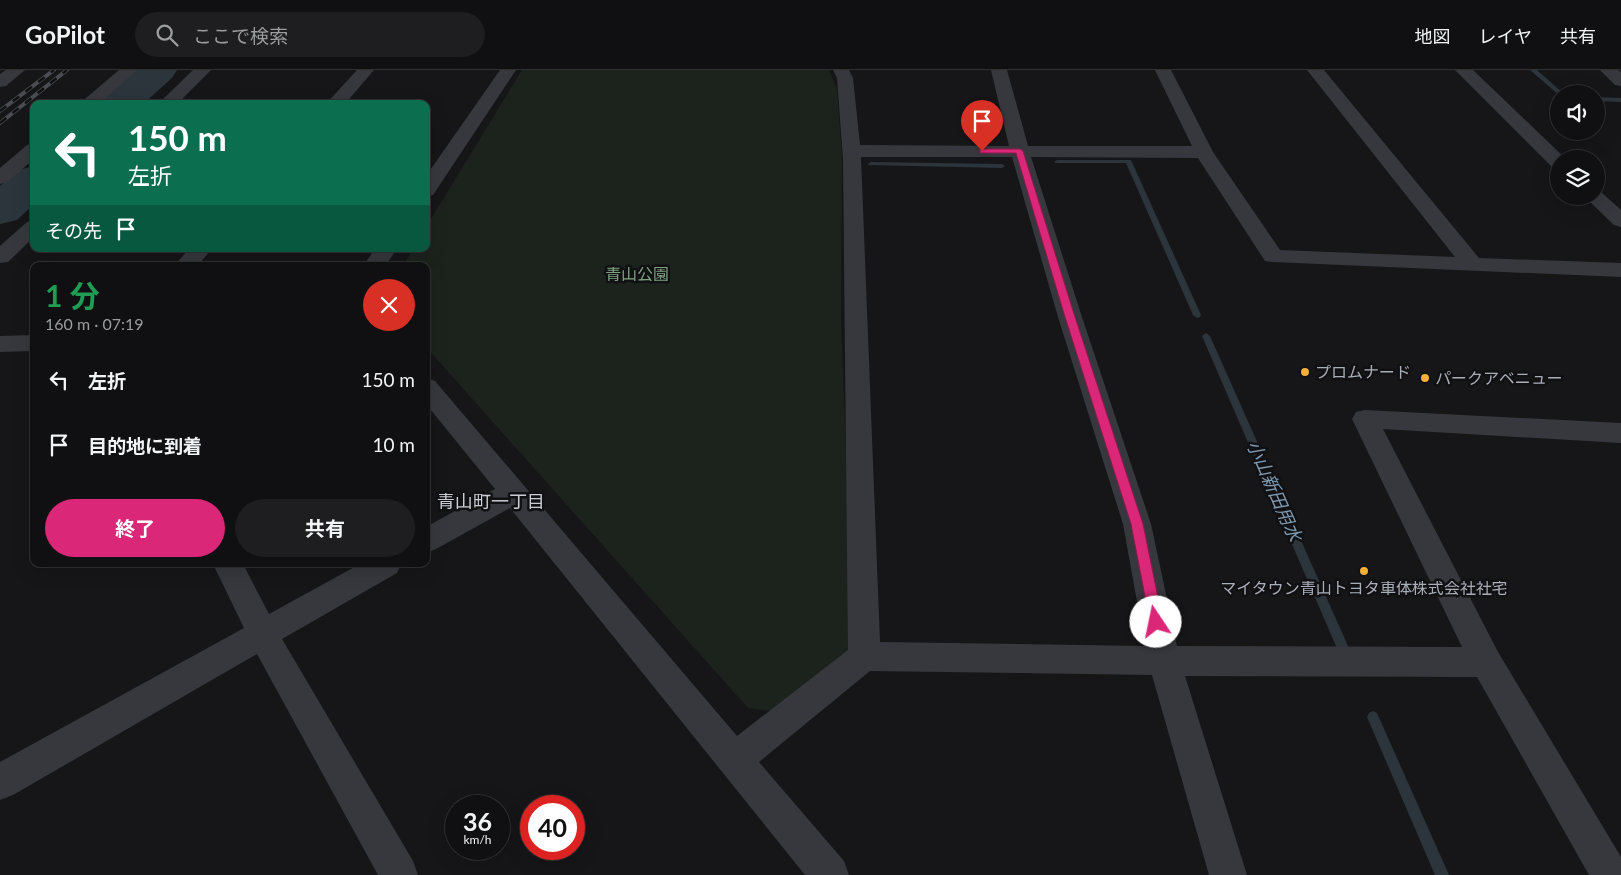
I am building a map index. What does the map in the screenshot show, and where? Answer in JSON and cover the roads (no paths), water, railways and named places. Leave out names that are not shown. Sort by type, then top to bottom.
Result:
[{"type":"street","points":[[93,100],[128,70]]},
{"type":"street","points":[[171,100],[202,70]]},
{"type":"street","points":[[339,100],[366,70]]},
{"type":"street","points":[[430,185],[508,70]]},
{"type":"street","points":[[841,70],[845,78],[852,151],[864,656]]},
{"type":"street","points":[[999,70],[1020,151],[1070,317],[1137,524],[1164,661],[1228,875]]},
{"type":"street","points":[[1163,70],[1204,152],[1273,256],[1621,270]]},
{"type":"street","points":[[1315,70],[1472,265]]},
{"type":"street","points":[[1463,70],[1550,153]]},
{"type":"street","points":[[1608,70],[1621,80]]},
{"type":"street","points":[[852,151],[1204,152]]},
{"type":"street","points":[[0,178],[30,152]]},
{"type":"street","points":[[1605,192],[1621,193]]},
{"type":"street","points":[[1604,205],[1621,220]]},
{"type":"street","points":[[0,257],[30,230]]},
{"type":"street","points":[[189,262],[198,252]]},
{"type":"street","points":[[0,344],[30,342]]},
{"type":"street","points":[[430,392],[830,875]]},
{"type":"street","points":[[1610,875],[1486,662],[1365,419],[1616,438]]},
{"type":"street","points":[[430,539],[514,492]]},
{"type":"street","points":[[229,567],[262,633],[399,875]]},
{"type":"street","points":[[0,782],[381,567]]},
{"type":"street","points":[[734,761],[864,656],[1164,661],[1486,662]]},
{"type":"waterway","points":[[124,100],[158,70]]},
{"type":"waterway","points":[[1533,70],[1550,85]]},
{"type":"waterway","points":[[1605,99],[1621,100]]},
{"type":"waterway","name":"小山新田用水","points":[[1057,162],[1129,161],[1197,315]]},
{"type":"waterway","name":"小山新田用水","points":[[871,164],[1002,166]]},
{"type":"waterway","points":[[0,210],[30,184]]},
{"type":"waterway","name":"小山新田用水","points":[[1206,336],[1342,646]]},
{"type":"waterway","name":"小山新田用水","points":[[1373,717],[1442,875]]},
{"type":"railway","points":[[0,111],[54,70]]},
{"type":"railway","points":[[0,123],[67,70]]},
{"type":"place","name":"プロムナード","points":[[1305,372]]},
{"type":"place","name":"パークアベニュー","points":[[1425,378]]},
{"type":"place","name":"マイタウン青山トヨタ車体株式会社社宅","points":[[1364,571]]},
{"type":"district","name":"青山町一丁目","points":[[491,502]]},
{"type":"park label","name":"青山公園","points":[[637,274]]}]
